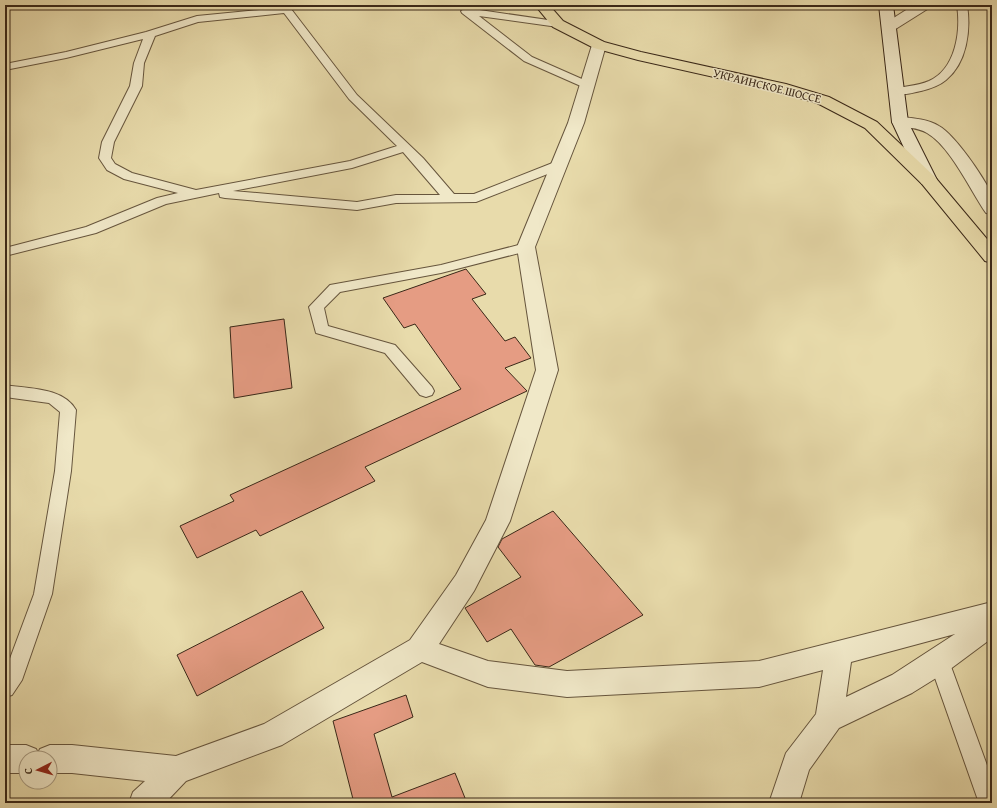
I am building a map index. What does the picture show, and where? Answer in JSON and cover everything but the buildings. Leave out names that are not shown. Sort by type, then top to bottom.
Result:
[{"type":"highway","name":"УКРАИНСКОЕ ШОССЕ","points":[[542,5],[558,24],[599,45],[638,56],[780,87],[823,100],[871,125],[928,180],[992,257]]},
{"type":"street","points":[[886,5],[900,122],[928,180]]},
{"type":"street","points":[[889,27],[924,5]]},
{"type":"street","points":[[144,803],[176,770],[272,735],[420,649],[465,583],[498,521],[547,370],[526,247],[576,123],[599,45]]},
{"type":"street","points":[[900,122],[927,127],[943,136],[970,173],[992,209]]},
{"type":"street","points":[[420,649],[488,674],[567,684],[759,674],[992,613]]},
{"type":"street","points":[[784,803],[796,763],[829,719],[902,684],[939,661],[992,622]]},
{"type":"street","points":[[829,719],[839,654]]},
{"type":"street","points":[[5,759],[18,759]]},
{"type":"street","points":[[58,759],[72,759],[176,770]]},
{"type":"lane","points":[[896,91],[923,86],[943,77],[950,67],[962,40],[962,5]]},
{"type":"lane","points":[[5,67],[66,55],[150,34],[197,19],[285,8],[353,97],[419,161],[450,198]]},
{"type":"lane","points":[[462,8],[558,24]]},
{"type":"lane","points":[[462,8],[528,59],[587,85]]},
{"type":"lane","points":[[150,34],[139,64],[136,86],[108,142],[105,158],[111,167],[128,176],[196,194],[231,194],[357,206],[396,199],[476,198],[559,165]]},
{"type":"lane","points":[[5,252],[91,230],[162,201],[352,164],[405,148]]},
{"type":"lane","points":[[426,391],[390,348],[321,329],[316,307],[335,288],[440,269],[526,247]]},
{"type":"lane","points":[[5,391],[53,398],[68,410],[63,470],[43,594],[15,674],[5,688]]},
{"type":"lane","points":[[939,661],[990,803]]}]
